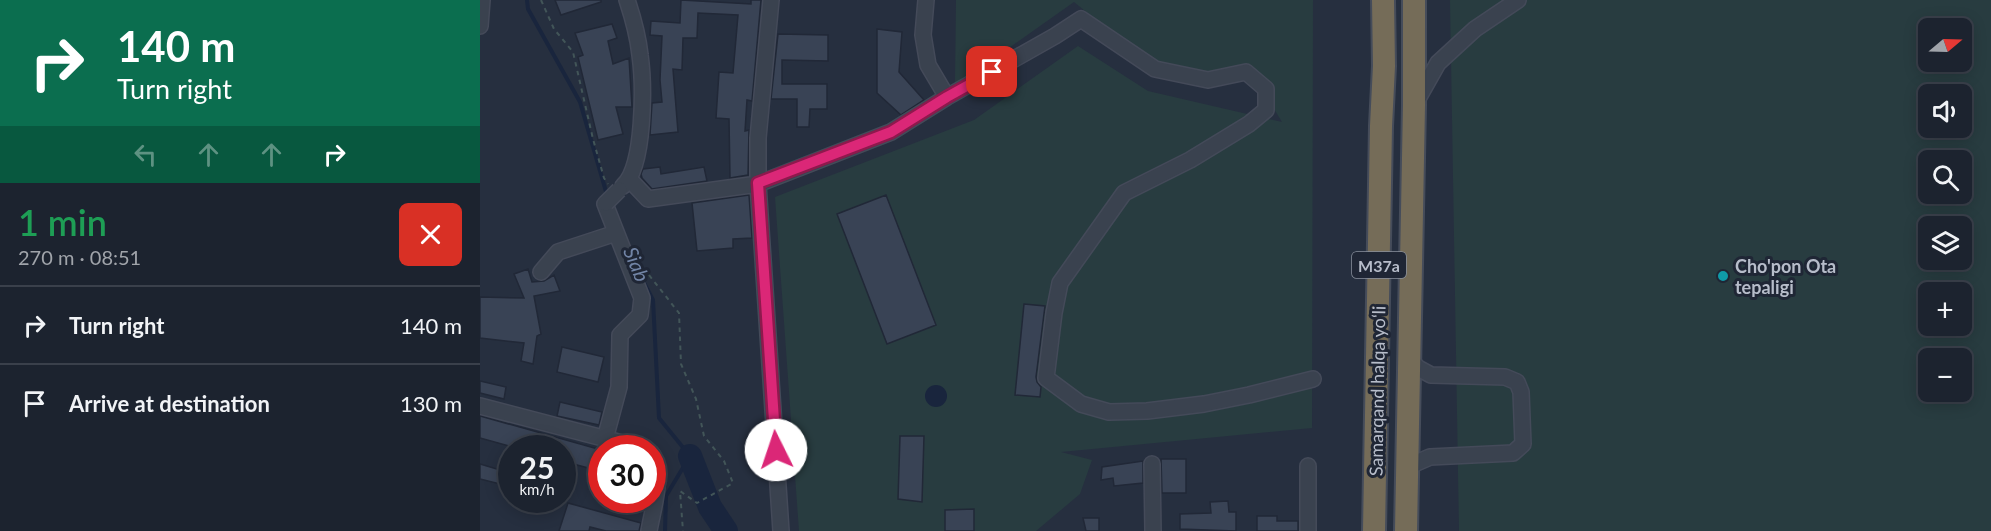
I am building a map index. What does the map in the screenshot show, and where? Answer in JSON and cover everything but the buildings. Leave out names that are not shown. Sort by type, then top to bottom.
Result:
[{"type":"highway","name":"Samarqand halqa yoʻli","points":[[1374,531],[1384,66],[1383,0]]},
{"type":"highway","name":"Samarqand halqa yoʻli","points":[[1406,531],[1414,0]]},
{"type":"highway","points":[[1381,126],[1386,139],[1396,144],[1406,140],[1412,130]]},
{"type":"street","points":[[480,26],[482,0]]},
{"type":"street","points":[[606,435],[620,387],[620,334],[640,315],[642,298],[606,203],[620,186],[638,154],[642,110],[641,57],[636,28],[627,0]]},
{"type":"street","points":[[771,0],[758,138],[758,183],[781,531]]},
{"type":"street","points":[[926,0],[923,34],[928,65],[947,97]]},
{"type":"street","points":[[1414,105],[1438,63],[1475,29],[1518,0]]},
{"type":"street","points":[[620,186],[648,199],[758,183],[891,132],[1081,19],[1155,69],[1208,80],[1246,72],[1266,89],[1266,111],[1250,124],[1190,160],[1124,193],[1060,283],[1046,378],[1081,404],[1109,412],[1147,411],[1203,404],[1312,379]]},
{"type":"street","points":[[541,272],[558,252],[616,232]]},
{"type":"street","points":[[1407,467],[1430,457],[1513,453],[1523,444],[1521,392],[1517,382],[1505,377],[1431,375],[1418,368],[1408,357]]},
{"type":"street","points":[[480,406],[590,435]]},
{"type":"street","points":[[1152,464],[1153,531]]},
{"type":"street","points":[[1308,466],[1308,531]]},
{"type":"street","points":[[649,531],[652,513]]},
{"type":"path","points":[[541,0],[554,29],[573,52],[604,178],[620,186]]},
{"type":"path","points":[[648,274],[679,313],[681,364],[696,399],[704,436],[724,461],[733,483],[697,503],[680,491],[682,531]]},
{"type":"green space","points":[[956,0],[1313,0],[1312,428],[1061,452],[1092,460],[1080,494],[1036,531],[799,531],[775,197],[974,120],[1078,46],[1148,91],[1282,122],[1257,81],[1200,75],[1147,61],[1074,2],[955,86]]},
{"type":"green space","name":"Cho'pon Ota tepaligi","points":[[1450,0],[1991,0],[1991,531],[1459,531]]},
{"type":"water","points":[[936,385],[944,388],[947,396],[944,404],[936,407],[928,404],[925,396],[928,388]]},
{"type":"waterway","name":"Siab","points":[[527,0],[528,9],[580,102],[607,195]]},
{"type":"waterway","name":"Siab","points":[[642,279],[653,300],[659,418],[690,456],[666,496],[665,531]]},
{"type":"waterway","points":[[690,456],[710,507],[726,531]]},
{"type":"place","name":"Cho'pon Ota tepaligi","points":[[1723,276]]},
{"type":"route","points":[[776,450],[758,183],[891,132],[992,72]]}]
